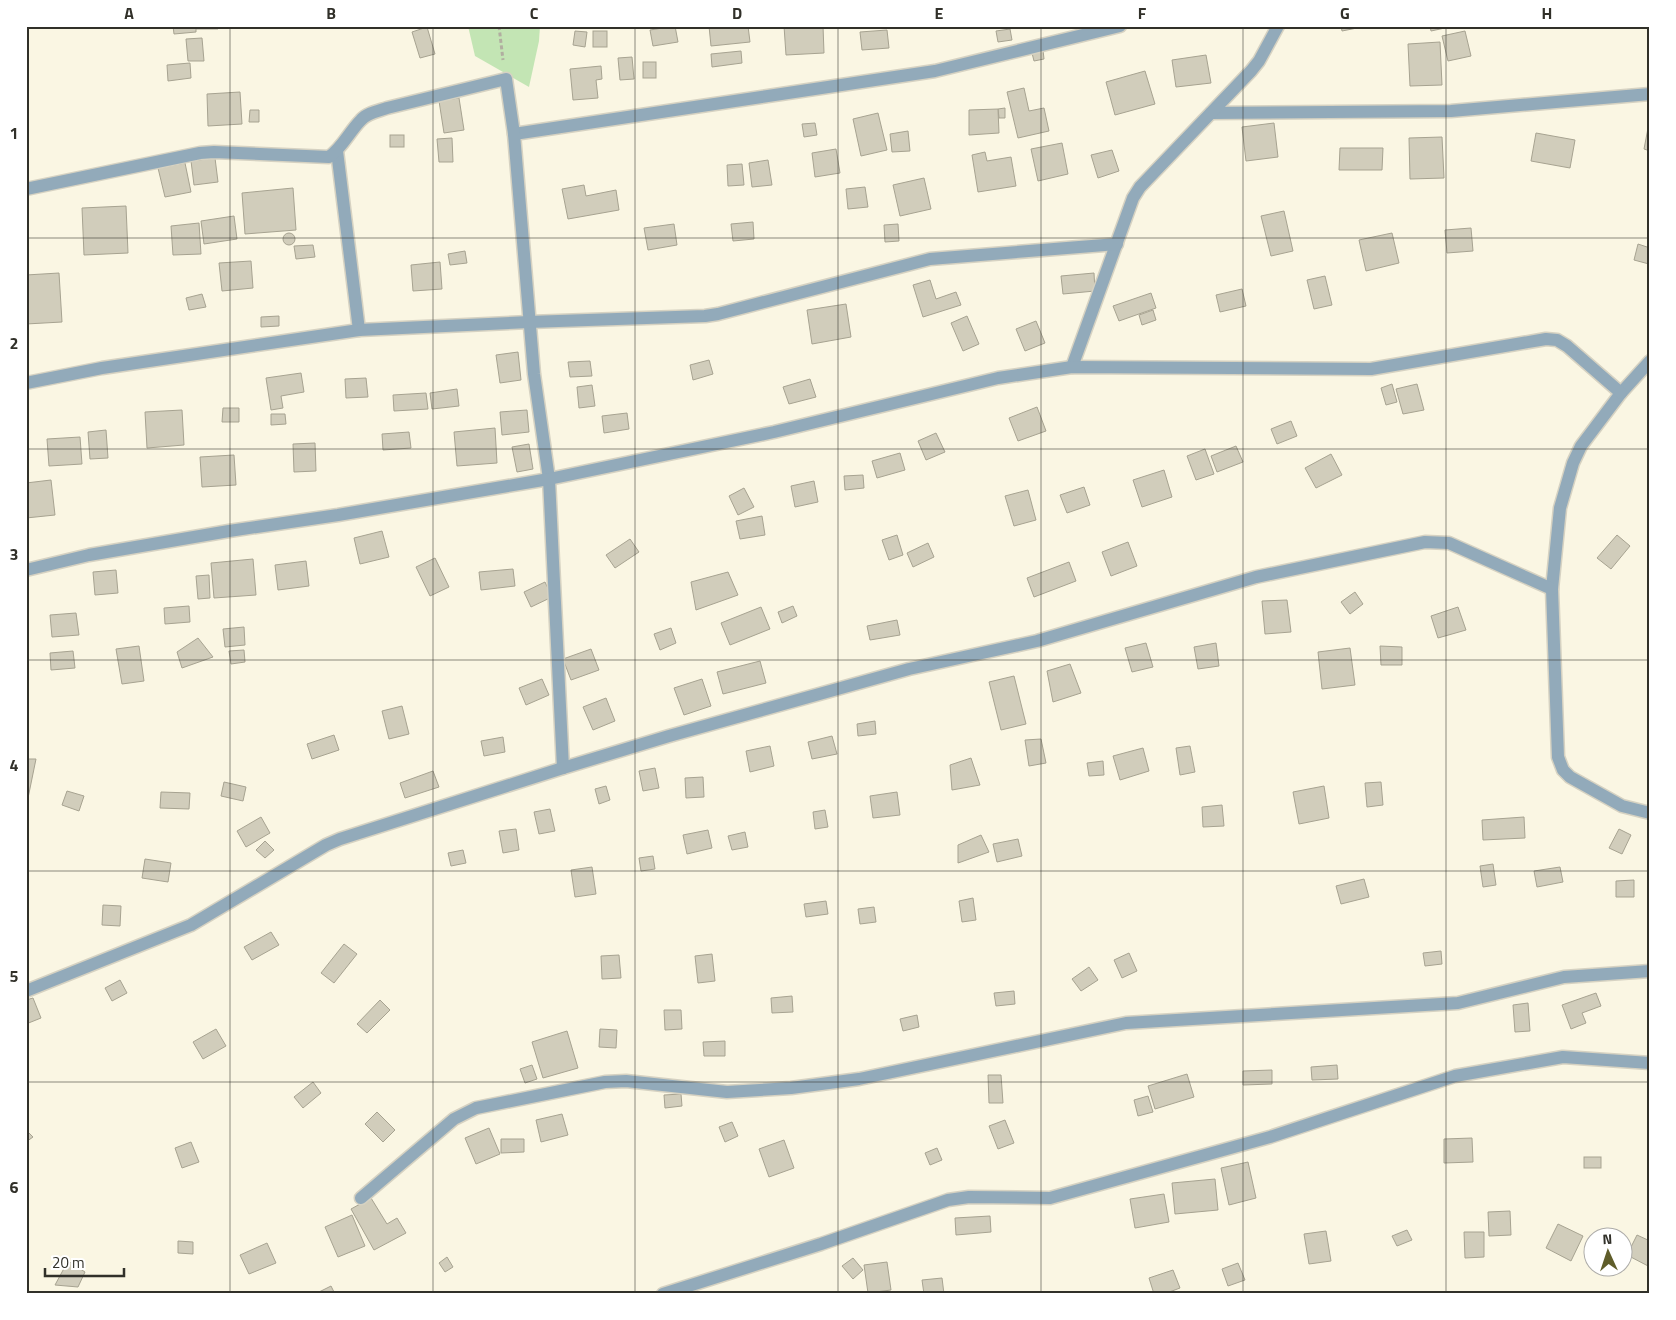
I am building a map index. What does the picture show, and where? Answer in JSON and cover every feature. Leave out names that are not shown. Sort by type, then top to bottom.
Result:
[{"type":"street","points":[[514,134],[935,71],[1120,26]]},
{"type":"street","points":[[1072,367],[1133,198],[1140,187],[1259,61],[1278,26]]},
{"type":"street","points":[[26,189],[200,153],[329,157],[337,151],[362,119],[372,113],[506,79],[514,134],[534,374],[549,479],[563,768]]},
{"type":"street","points":[[1211,113],[1451,111],[1650,94]]},
{"type":"street","points":[[337,151],[359,330]]},
{"type":"street","points":[[26,383],[102,368],[359,330],[705,316],[930,260],[1117,244]]},
{"type":"street","points":[[26,570],[89,555],[549,479],[774,432],[998,378],[1072,367],[1372,369],[1546,339],[1557,340],[1566,346],[1621,393]]},
{"type":"street","points":[[1650,361],[1621,393],[1581,446],[1573,463],[1560,508],[1552,589],[1558,757],[1563,770],[1622,806],[1650,813]]},
{"type":"street","points":[[26,991],[191,924],[326,845],[563,768],[909,669],[1037,641],[1256,577],[1425,542],[1449,543],[1552,589]]},
{"type":"street","points":[[361,1198],[454,1119],[466,1112],[476,1108],[605,1082],[626,1081],[727,1092],[791,1088],[868,1078],[960,1060],[1111,1025],[1458,1004],[1564,977],[1650,971]]},
{"type":"street","points":[[664,1294],[821,1244],[948,1200],[970,1197],[1050,1198],[1270,1138],[1455,1076],[1562,1057],[1650,1063]]},
{"type":"path","points":[[499,26],[506,79]]},
{"type":"green space","points":[[468,26],[540,26],[539,41],[529,87],[475,56]]},
{"type":"building","points":[[173,26],[196,26],[196,32],[174,34]]},
{"type":"building","points":[[196,26],[219,26],[218,29],[196,29]]},
{"type":"building","points":[[675,26],[678,42],[653,46],[650,30]]},
{"type":"building","points":[[709,26],[748,26],[750,42],[711,46]]},
{"type":"building","points":[[784,26],[823,26],[824,53],[786,55]]},
{"type":"building","points":[[1341,26],[1367,26],[1342,31]]},
{"type":"building","points":[[1430,26],[1454,26],[1431,31]]},
{"type":"building","points":[[427,27],[435,54],[420,58],[412,32]]},
{"type":"building","points":[[1010,29],[1012,40],[998,42],[996,31]]},
{"type":"building","points":[[887,30],[889,48],[862,50],[860,32]]},
{"type":"building","points":[[575,31],[587,32],[585,47],[573,45]]},
{"type":"building","points":[[593,31],[607,31],[607,47],[593,47]]},
{"type":"building","points":[[1465,31],[1471,56],[1448,61],[1442,36]]},
{"type":"building","points":[[202,38],[204,61],[188,61],[186,39]]},
{"type":"building","points":[[1440,42],[1442,85],[1410,86],[1408,44]]},
{"type":"building","points":[[1043,50],[1044,59],[1034,61],[1032,53]]},
{"type":"building","points":[[741,51],[742,63],[712,67],[711,54]]},
{"type":"building","points":[[1206,55],[1211,83],[1176,87],[1172,60]]},
{"type":"building","points":[[632,57],[634,79],[620,80],[618,58]]},
{"type":"building","points":[[643,62],[656,62],[656,78],[643,78]]},
{"type":"building","points":[[190,63],[191,78],[168,81],[167,65]]},
{"type":"building","points":[[601,66],[602,79],[596,80],[598,98],[573,100],[570,69]]},
{"type":"building","points":[[1145,71],[1155,104],[1115,115],[1106,82]]},
{"type":"building","points":[[1024,88],[1029,111],[1044,108],[1049,131],[1018,138],[1007,92]]},
{"type":"building","points":[[240,92],[242,124],[208,126],[207,94]]},
{"type":"building","points":[[459,98],[464,130],[444,133],[439,101]]},
{"type":"building","points":[[1005,108],[1005,118],[999,118],[998,109]]},
{"type":"building","points":[[998,109],[999,133],[969,135],[969,110]]},
{"type":"building","points":[[250,110],[259,110],[259,122],[249,122]]},
{"type":"building","points":[[878,113],[887,150],[861,156],[853,119]]},
{"type":"building","points":[[815,123],[817,135],[804,137],[802,124]]},
{"type":"building","points":[[1274,123],[1278,157],[1246,161],[1242,127]]},
{"type":"building","points":[[1650,123],[1650,151],[1644,149]]},
{"type":"building","points":[[908,131],[910,151],[892,152],[890,134]]},
{"type":"building","points":[[1536,133],[1575,140],[1570,168],[1531,161]]},
{"type":"building","points":[[390,135],[404,135],[404,147],[390,147]]},
{"type":"building","points":[[1442,137],[1444,178],[1410,179],[1409,138]]},
{"type":"building","points":[[452,138],[453,162],[439,162],[437,139]]},
{"type":"building","points":[[1062,143],[1068,174],[1038,181],[1031,149]]},
{"type":"building","points":[[1340,148],[1383,148],[1382,170],[1339,170]]},
{"type":"building","points":[[836,149],[840,173],[815,177],[812,153]]},
{"type":"building","points":[[1112,150],[1119,171],[1098,178],[1091,155]]},
{"type":"building","points":[[985,152],[987,161],[1011,157],[1016,186],[978,192],[972,155]]},
{"type":"building","points":[[215,158],[218,182],[194,185],[191,161]]},
{"type":"building","points":[[768,160],[772,185],[752,187],[749,163]]},
{"type":"building","points":[[185,163],[191,192],[165,197],[158,168]]},
{"type":"building","points":[[742,164],[744,185],[728,186],[727,165]]},
{"type":"building","points":[[924,178],[931,209],[900,216],[893,185]]},
{"type":"building","points":[[584,185],[586,196],[616,190],[619,210],[568,219],[562,189]]},
{"type":"building","points":[[865,187],[868,207],[848,209],[846,189]]},
{"type":"building","points":[[293,188],[296,230],[245,234],[242,193]]},
{"type":"building","points":[[126,206],[128,253],[84,255],[82,208]]},
{"type":"building","points":[[1284,211],[1293,251],[1271,256],[1261,216]]},
{"type":"building","points":[[234,216],[237,239],[204,244],[201,221]]},
{"type":"building","points":[[753,222],[754,239],[733,241],[731,224]]},
{"type":"building","points":[[199,223],[201,254],[173,255],[171,226]]},
{"type":"building","points":[[674,224],[677,245],[648,250],[644,228]]},
{"type":"building","points":[[898,224],[899,241],[885,242],[884,225]]},
{"type":"building","points":[[1471,228],[1473,251],[1447,253],[1445,230]]},
{"type":"building","points":[[291,233],[294,234],[294,244],[287,245],[284,244],[283,237],[284,234]]},
{"type":"building","points":[[1392,233],[1399,263],[1366,271],[1359,240]]},
{"type":"building","points":[[1638,244],[1650,248],[1649,264],[1634,260]]},
{"type":"building","points":[[313,245],[315,257],[296,259],[294,246]]},
{"type":"building","points":[[465,251],[467,263],[450,265],[448,254]]},
{"type":"building","points":[[251,261],[253,288],[222,291],[219,263]]},
{"type":"building","points":[[440,262],[442,289],[413,291],[411,265]]},
{"type":"building","points":[[59,273],[62,322],[26,324],[26,275]]},
{"type":"building","points":[[1094,273],[1095,291],[1063,294],[1061,276]]},
{"type":"building","points":[[1325,276],[1332,305],[1314,309],[1307,280]]},
{"type":"building","points":[[930,280],[936,299],[956,292],[961,305],[923,317],[913,285]]},
{"type":"building","points":[[1242,289],[1246,306],[1220,312],[1216,295]]},
{"type":"building","points":[[1151,293],[1156,308],[1119,321],[1113,306]]},
{"type":"building","points":[[202,294],[206,307],[189,310],[186,298]]},
{"type":"building","points":[[846,304],[851,337],[812,344],[807,310]]},
{"type":"building","points":[[1153,310],[1156,320],[1142,325],[1139,315]]},
{"type":"building","points":[[279,316],[279,326],[261,327],[261,317]]},
{"type":"building","points":[[967,316],[979,344],[963,351],[951,323]]},
{"type":"building","points":[[1036,321],[1045,343],[1025,351],[1016,329]]},
{"type":"building","points":[[518,352],[521,380],[500,383],[496,355]]},
{"type":"building","points":[[709,360],[713,374],[693,380],[690,365]]},
{"type":"building","points":[[590,361],[592,376],[570,377],[568,362]]},
{"type":"building","points":[[301,373],[304,392],[281,396],[283,408],[271,410],[266,378]]},
{"type":"building","points":[[366,378],[368,397],[346,398],[345,379]]},
{"type":"building","points":[[810,379],[816,397],[789,404],[783,387]]},
{"type":"building","points":[[1392,384],[1397,402],[1386,405],[1381,388]]},
{"type":"building","points":[[1417,384],[1424,410],[1403,414],[1396,389]]},
{"type":"building","points":[[592,385],[595,406],[579,408],[577,387]]},
{"type":"building","points":[[457,389],[459,406],[432,409],[430,393]]},
{"type":"building","points":[[426,393],[428,409],[394,411],[393,395]]},
{"type":"building","points":[[1037,407],[1046,431],[1018,441],[1009,418]]},
{"type":"building","points":[[223,408],[239,408],[239,422],[222,422]]},
{"type":"building","points":[[182,410],[184,445],[147,448],[145,412]]},
{"type":"building","points":[[527,410],[529,432],[502,435],[500,412]]},
{"type":"building","points":[[627,413],[629,429],[604,433],[602,416]]},
{"type":"building","points":[[271,414],[285,414],[286,424],[271,425]]},
{"type":"building","points":[[1291,421],[1297,436],[1277,444],[1271,429]]},
{"type":"building","points":[[495,428],[497,463],[457,466],[454,432]]},
{"type":"building","points":[[106,430],[108,458],[90,459],[88,432]]},
{"type":"building","points":[[409,432],[411,448],[383,450],[382,434]]},
{"type":"building","points":[[936,433],[945,452],[926,460],[918,441]]},
{"type":"building","points":[[80,437],[82,464],[49,466],[47,439]]},
{"type":"building","points":[[315,443],[316,471],[294,472],[293,444]]},
{"type":"building","points":[[529,444],[533,469],[517,472],[512,447]]},
{"type":"building","points":[[1236,446],[1243,462],[1217,472],[1211,456]]},
{"type":"building","points":[[1205,449],[1214,474],[1196,480],[1187,456]]},
{"type":"building","points":[[900,453],[905,470],[877,478],[872,461]]},
{"type":"building","points":[[1331,454],[1342,475],[1316,488],[1305,468]]},
{"type":"building","points":[[234,455],[236,485],[202,487],[200,457]]},
{"type":"building","points":[[1164,470],[1172,497],[1142,507],[1133,480]]},
{"type":"building","points":[[863,475],[864,488],[845,490],[844,476]]},
{"type":"building","points":[[51,480],[55,515],[26,518],[26,483]]},
{"type":"building","points":[[814,481],[818,502],[795,507],[791,486]]},
{"type":"building","points":[[1084,487],[1090,505],[1067,513],[1060,495]]},
{"type":"building","points":[[744,488],[754,507],[738,515],[729,496]]},
{"type":"building","points":[[1028,490],[1036,520],[1014,526],[1005,496]]},
{"type":"building","points":[[762,516],[765,535],[740,539],[736,521]]},
{"type":"building","points":[[382,531],[389,557],[360,564],[354,538]]},
{"type":"building","points":[[897,535],[903,555],[889,560],[882,540]]},
{"type":"building","points":[[1617,535],[1630,546],[1611,569],[1597,558]]},
{"type":"building","points":[[630,539],[639,552],[615,568],[606,555]]},
{"type":"building","points":[[1128,542],[1137,566],[1111,576],[1102,552]]},
{"type":"building","points":[[928,543],[934,557],[913,567],[907,553]]},
{"type":"building","points":[[435,558],[449,587],[430,596],[416,567]]},
{"type":"building","points":[[253,559],[256,595],[214,598],[211,563]]},
{"type":"building","points":[[306,561],[309,586],[278,590],[275,565]]},
{"type":"building","points":[[1069,562],[1076,581],[1034,597],[1027,578]]},
{"type":"building","points":[[513,569],[515,586],[481,590],[479,572]]},
{"type":"building","points":[[116,570],[118,593],[95,595],[93,572]]},
{"type":"building","points":[[728,572],[738,595],[696,610],[691,582]]},
{"type":"building","points":[[209,575],[210,598],[198,599],[196,576]]},
{"type":"building","points":[[545,582],[552,597],[531,607],[524,592]]},
{"type":"building","points":[[1355,592],[1363,604],[1350,614],[1341,602]]},
{"type":"building","points":[[1287,600],[1291,632],[1265,634],[1262,601]]},
{"type":"building","points":[[189,606],[190,622],[165,624],[164,608]]},
{"type":"building","points":[[793,606],[797,616],[782,623],[778,612]]},
{"type":"building","points":[[761,607],[770,629],[730,645],[721,623]]},
{"type":"building","points":[[1458,607],[1466,630],[1438,638],[1431,616]]},
{"type":"building","points":[[76,613],[79,635],[52,637],[50,615]]},
{"type":"building","points":[[897,620],[900,635],[870,640],[867,626]]},
{"type":"building","points":[[244,627],[245,645],[225,647],[223,629]]},
{"type":"building","points":[[671,628],[676,643],[660,650],[654,634]]},
{"type":"building","points":[[198,638],[213,657],[182,668],[177,652]]},
{"type":"building","points":[[1146,643],[1153,667],[1132,672],[1125,648]]},
{"type":"building","points":[[1216,643],[1219,666],[1198,669],[1194,647]]},
{"type":"building","points":[[139,646],[144,681],[122,684],[116,649]]},
{"type":"building","points":[[1380,646],[1402,647],[1402,665],[1381,665]]},
{"type":"building","points":[[1350,648],[1355,685],[1322,689],[1318,652]]},
{"type":"building","points":[[591,649],[599,670],[571,680],[563,659]]},
{"type":"building","points":[[244,650],[245,662],[231,664],[229,651]]},
{"type":"building","points":[[73,651],[75,668],[51,670],[50,653]]},
{"type":"building","points":[[760,661],[766,683],[723,694],[717,672]]},
{"type":"building","points":[[1070,664],[1081,693],[1053,702],[1047,671]]},
{"type":"building","points":[[1014,676],[1026,724],[1001,730],[989,682]]},
{"type":"building","points":[[542,679],[549,695],[526,705],[519,688]]},
{"type":"building","points":[[702,679],[711,706],[684,715],[674,688]]},
{"type":"building","points":[[606,698],[615,721],[593,730],[583,707]]},
{"type":"building","points":[[402,706],[409,734],[389,739],[382,711]]},
{"type":"building","points":[[875,721],[876,734],[858,736],[857,724]]},
{"type":"building","points":[[334,735],[339,750],[312,759],[307,744]]},
{"type":"building","points":[[832,736],[837,754],[812,759],[808,742]]},
{"type":"building","points":[[503,737],[505,752],[484,756],[481,741]]},
{"type":"building","points":[[1041,739],[1046,763],[1029,766],[1025,740]]},
{"type":"building","points":[[770,746],[774,766],[750,772],[746,751]]},
{"type":"building","points":[[1190,746],[1195,772],[1180,775],[1176,748]]},
{"type":"building","points":[[1143,748],[1149,771],[1120,780],[1113,756]]},
{"type":"building","points":[[971,758],[980,785],[952,790],[950,765]]},
{"type":"building","points":[[26,759],[36,759],[27,803],[26,802]]},
{"type":"building","points":[[1103,761],[1104,775],[1089,776],[1087,763]]},
{"type":"building","points":[[655,768],[659,788],[643,791],[639,771]]},
{"type":"building","points":[[433,771],[439,787],[405,798],[400,783]]},
{"type":"building","points":[[703,777],[704,797],[686,798],[685,778]]},
{"type":"building","points":[[224,782],[246,787],[243,801],[221,796]]},
{"type":"building","points":[[1381,782],[1383,805],[1367,807],[1365,783]]},
{"type":"building","points":[[606,786],[610,800],[599,804],[595,789]]},
{"type":"building","points":[[1324,786],[1329,818],[1299,824],[1293,792]]},
{"type":"building","points":[[67,791],[84,796],[79,811],[62,805]]},
{"type":"building","points":[[161,792],[190,793],[189,809],[160,808]]},
{"type":"building","points":[[897,792],[900,815],[873,818],[870,796]]},
{"type":"building","points":[[1222,805],[1224,826],[1203,827],[1202,807]]},
{"type":"building","points":[[550,809],[555,831],[539,834],[534,812]]},
{"type":"building","points":[[825,810],[828,827],[815,829],[813,812]]},
{"type":"building","points":[[261,817],[270,833],[246,847],[237,831]]},
{"type":"building","points":[[1524,817],[1525,838],[1483,840],[1482,820]]},
{"type":"building","points":[[516,829],[519,850],[503,853],[499,831]]},
{"type":"building","points":[[1619,829],[1631,835],[1622,854],[1609,848]]},
{"type":"building","points":[[708,830],[712,848],[687,854],[683,835]]},
{"type":"building","points":[[745,832],[748,847],[732,850],[728,836]]},
{"type":"building","points":[[981,835],[989,852],[958,863],[958,845]]},
{"type":"building","points":[[1018,839],[1022,856],[997,862],[993,844]]},
{"type":"building","points":[[265,841],[274,850],[265,858],[256,850]]},
{"type":"building","points":[[463,850],[466,863],[451,866],[448,853]]},
{"type":"building","points":[[653,856],[655,869],[641,871],[639,858]]},
{"type":"building","points":[[145,859],[171,863],[168,882],[142,878]]},
{"type":"building","points":[[1493,864],[1496,885],[1483,887],[1480,866]]},
{"type":"building","points":[[592,867],[596,894],[575,897],[571,870]]},
{"type":"building","points":[[1560,867],[1563,882],[1537,887],[1534,871]]},
{"type":"building","points":[[1364,879],[1369,897],[1341,904],[1336,886]]},
{"type":"building","points":[[1634,880],[1634,897],[1616,897],[1616,881]]},
{"type":"building","points":[[973,898],[976,920],[962,922],[959,901]]},
{"type":"building","points":[[826,901],[828,914],[806,917],[804,904]]},
{"type":"building","points":[[103,905],[121,906],[120,926],[102,925]]},
{"type":"building","points":[[874,907],[876,922],[860,924],[858,909]]},
{"type":"building","points":[[271,932],[279,945],[252,960],[244,947]]},
{"type":"building","points":[[344,944],[357,954],[334,983],[321,973]]},
{"type":"building","points":[[1441,951],[1442,964],[1425,966],[1423,953]]},
{"type":"building","points":[[1129,953],[1137,971],[1122,978],[1114,960]]},
{"type":"building","points":[[712,954],[715,981],[698,983],[695,956]]},
{"type":"building","points":[[619,955],[621,978],[602,979],[601,956]]},
{"type":"building","points":[[1089,967],[1098,980],[1081,991],[1072,979]]},
{"type":"building","points":[[120,980],[127,993],[112,1001],[105,988]]},
{"type":"building","points":[[1014,991],[1015,1004],[996,1006],[994,993]]},
{"type":"building","points":[[1596,993],[1601,1006],[1582,1013],[1586,1023],[1571,1029],[1562,1005]]},
{"type":"building","points":[[792,996],[793,1012],[772,1013],[771,998]]},
{"type":"building","points":[[33,998],[41,1018],[26,1024],[26,1000]]},
{"type":"building","points":[[380,1000],[390,1010],[367,1033],[357,1024]]},
{"type":"building","points":[[1528,1003],[1530,1031],[1515,1032],[1513,1005]]},
{"type":"building","points":[[664,1010],[681,1010],[682,1029],[665,1030]]},
{"type":"building","points":[[917,1015],[919,1027],[903,1031],[900,1019]]},
{"type":"building","points":[[216,1029],[226,1046],[203,1059],[193,1042]]},
{"type":"building","points":[[600,1029],[617,1030],[616,1048],[599,1047]]},
{"type":"building","points":[[567,1031],[578,1068],[543,1078],[532,1042]]},
{"type":"building","points":[[725,1041],[725,1056],[704,1056],[703,1042]]},
{"type":"building","points":[[532,1065],[537,1079],[525,1083],[520,1069]]},
{"type":"building","points":[[1337,1065],[1338,1079],[1312,1080],[1311,1067]]},
{"type":"building","points":[[1272,1070],[1272,1084],[1243,1085],[1243,1071]]},
{"type":"building","points":[[1187,1074],[1194,1097],[1155,1109],[1148,1086]]},
{"type":"building","points":[[988,1075],[1001,1075],[1003,1103],[989,1103]]},
{"type":"building","points":[[313,1082],[321,1093],[303,1108],[294,1097]]},
{"type":"building","points":[[681,1094],[682,1106],[665,1108],[664,1095]]},
{"type":"building","points":[[1148,1096],[1153,1112],[1138,1116],[1134,1100]]},
{"type":"building","points":[[377,1112],[395,1130],[383,1142],[365,1124]]},
{"type":"building","points":[[562,1114],[568,1135],[541,1142],[536,1120]]},
{"type":"building","points":[[1005,1120],[1014,1143],[998,1149],[989,1126]]},
{"type":"building","points":[[732,1122],[738,1136],[725,1142],[719,1127]]},
{"type":"building","points":[[489,1128],[500,1154],[476,1164],[465,1138]]},
{"type":"building","points":[[26,1130],[33,1137],[26,1142]]},
{"type":"building","points":[[1472,1138],[1473,1162],[1444,1163],[1444,1139]]},
{"type":"building","points":[[501,1139],[524,1139],[524,1152],[501,1153]]},
{"type":"building","points":[[784,1140],[794,1168],[769,1177],[759,1149]]},
{"type":"building","points":[[191,1142],[199,1162],[182,1168],[175,1148]]},
{"type":"building","points":[[937,1148],[942,1160],[930,1165],[925,1153]]},
{"type":"building","points":[[1584,1157],[1601,1157],[1601,1168],[1584,1168]]},
{"type":"building","points":[[1248,1162],[1256,1198],[1229,1205],[1221,1168]]},
{"type":"building","points":[[1215,1179],[1218,1210],[1175,1214],[1172,1183]]},
{"type":"building","points":[[1164,1194],[1169,1222],[1135,1228],[1130,1199]]},
{"type":"building","points":[[371,1198],[387,1224],[397,1218],[406,1233],[374,1250],[351,1209]]},
{"type":"building","points":[[1510,1211],[1511,1235],[1489,1236],[1488,1212]]},
{"type":"building","points":[[352,1215],[365,1246],[338,1257],[325,1227]]},
{"type":"building","points":[[990,1216],[991,1232],[956,1235],[955,1218]]},
{"type":"building","points":[[1558,1224],[1583,1236],[1571,1261],[1546,1248]]},
{"type":"building","points":[[1407,1230],[1412,1240],[1397,1246],[1392,1236]]},
{"type":"building","points":[[1326,1231],[1331,1261],[1309,1264],[1304,1234]]},
{"type":"building","points":[[1464,1232],[1484,1232],[1484,1257],[1465,1258]]},
{"type":"building","points":[[1637,1235],[1650,1241],[1650,1267],[1634,1259],[1634,1241]]},
{"type":"building","points":[[178,1241],[193,1242],[193,1254],[178,1253]]},
{"type":"building","points":[[267,1243],[276,1263],[249,1274],[240,1255]]},
{"type":"building","points":[[447,1257],[453,1267],[445,1272],[439,1263]]},
{"type":"building","points":[[853,1258],[863,1270],[853,1279],[842,1266]]},
{"type":"building","points":[[68,1261],[85,1272],[78,1287],[55,1285]]},
{"type":"building","points":[[887,1262],[891,1290],[868,1293],[864,1265]]},
{"type":"building","points":[[1238,1263],[1245,1280],[1228,1286],[1222,1269]]},
{"type":"building","points":[[1173,1270],[1180,1288],[1164,1294],[1154,1294],[1149,1278]]},
{"type":"building","points":[[942,1278],[944,1294],[924,1294],[922,1280]]},
{"type":"building","points":[[331,1286],[335,1294],[315,1294]]}]
